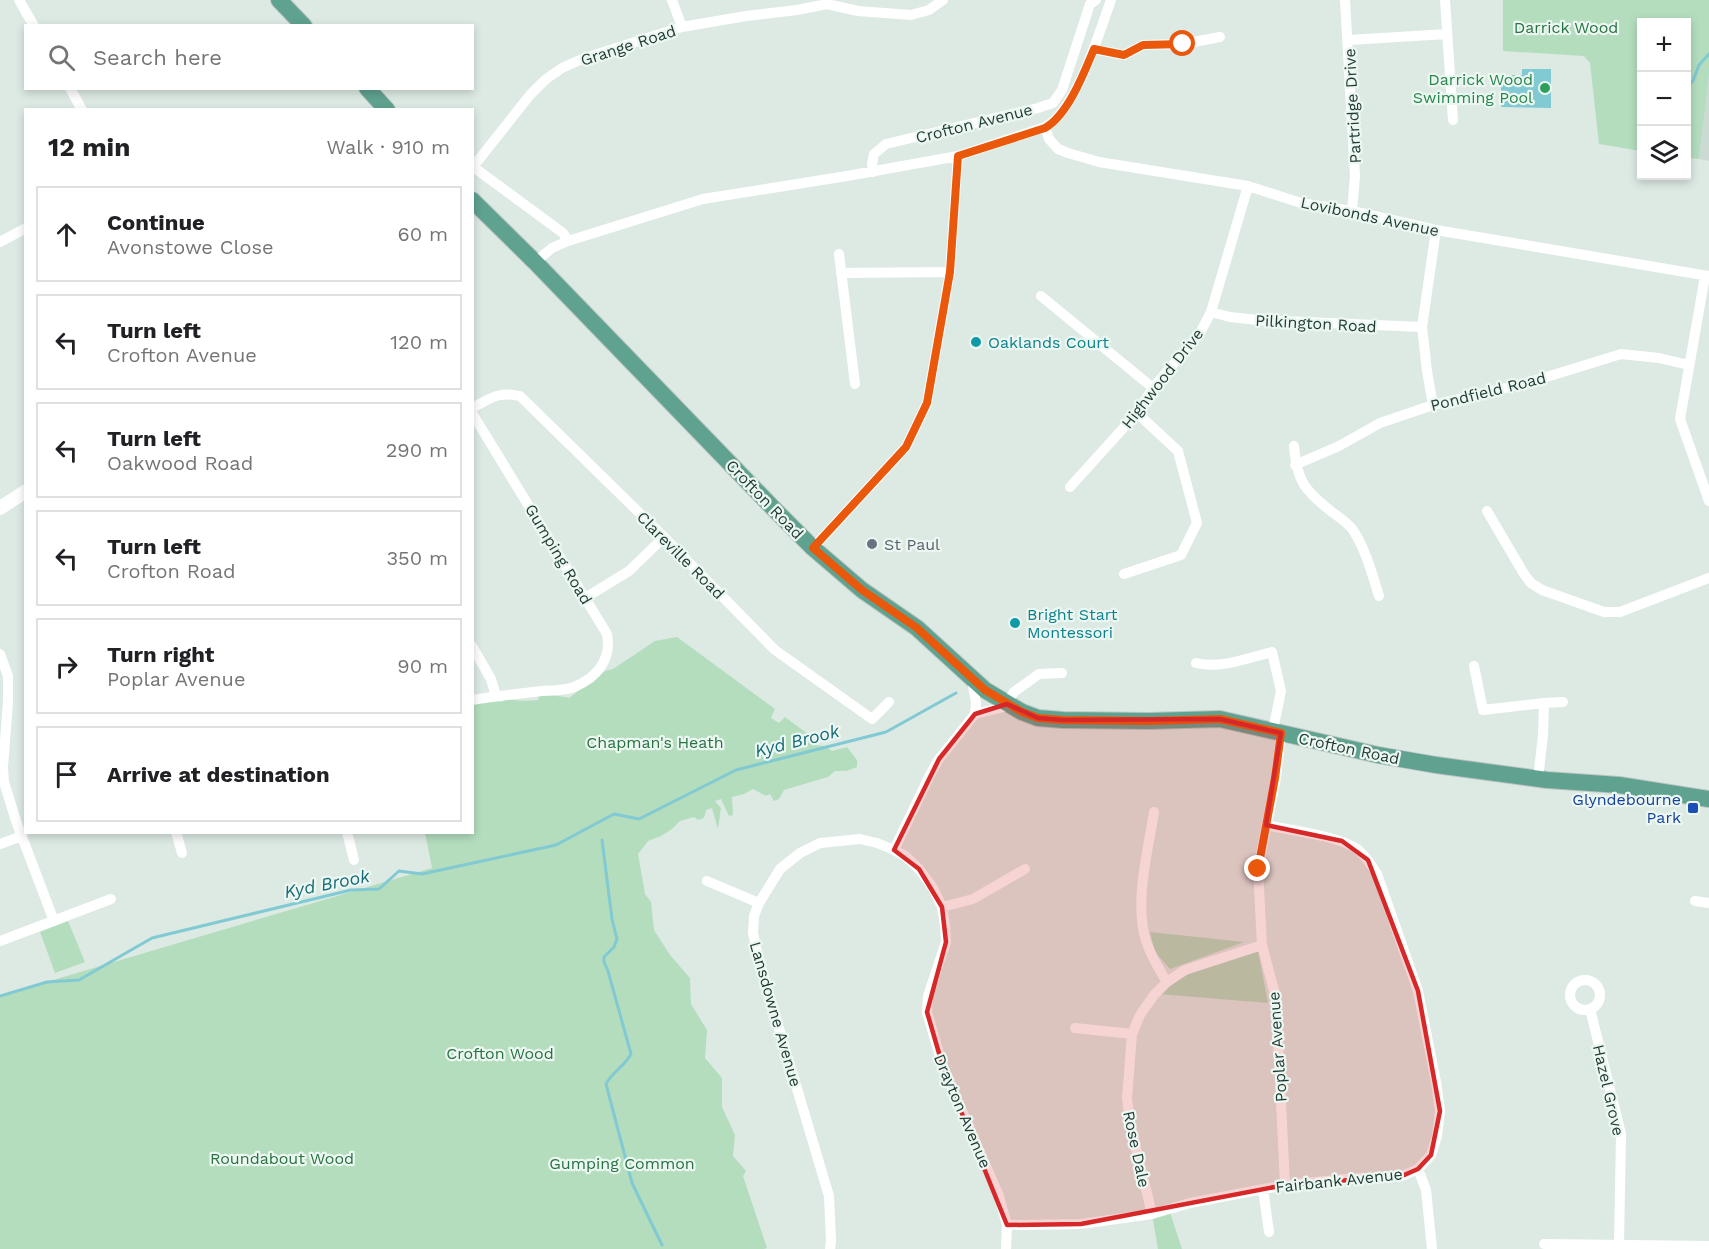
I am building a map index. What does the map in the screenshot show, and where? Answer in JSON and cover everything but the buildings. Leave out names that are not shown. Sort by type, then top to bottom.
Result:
[{"type":"main road","points":[[279,0],[301,24]]},
{"type":"main road","points":[[370,90],[385,108]]},
{"type":"main road","name":"Crofton Road","points":[[474,202],[813,548],[862,590],[917,628],[991,694],[1022,712],[1038,718],[1063,720],[1220,719],[1387,757],[1538,779],[1619,785],[1709,800]]},
{"type":"street","points":[[19,0],[33,24]]},
{"type":"street","points":[[672,0],[682,27]]},
{"type":"street","name":"Grange Road","points":[[474,165],[530,94],[562,68],[582,59],[682,27],[827,2],[858,11],[911,15],[929,10],[943,0]]},
{"type":"street","name":"Crofton Avenue","points":[[873,172],[874,154],[886,144],[1053,103],[1062,90],[1090,4],[1096,0]]},
{"type":"street","name":"Partridge Drive","points":[[1345,0],[1355,176],[1352,211]]},
{"type":"street","points":[[1445,0],[1453,120]]},
{"type":"street","name":"Crofton Avenue","points":[[535,262],[552,248],[568,241],[703,199],[958,156],[1045,128],[1053,123],[1063,111],[1087,65],[1109,1]]},
{"type":"street","points":[[1348,40],[1446,34]]},
{"type":"street","points":[[1094,49],[1124,55],[1143,45],[1183,44],[1220,38]]},
{"type":"street","points":[[71,90],[81,108]]},
{"type":"street","name":"Lovibonds Avenue","points":[[1045,128],[1049,139],[1058,149],[1099,162],[1248,186],[1301,203],[1352,211],[1436,230],[1707,276]]},
{"type":"street","points":[[813,548],[906,447],[927,403],[950,272],[958,156]]},
{"type":"street","name":"Grange Road","points":[[474,167],[563,233],[568,241]]},
{"type":"street","name":"Highwood Drive","points":[[1070,487],[1137,412],[1200,333],[1211,312],[1248,186]]},
{"type":"street","points":[[0,242],[24,229]]},
{"type":"street","points":[[1433,405],[1422,327],[1436,230]]},
{"type":"street","points":[[839,254],[855,384]]},
{"type":"street","points":[[841,273],[950,272]]},
{"type":"street","points":[[1707,276],[1680,419],[1709,501]]},
{"type":"street","points":[[1041,296],[1154,388]]},
{"type":"street","name":"Pilkington Road","points":[[1211,312],[1258,320],[1422,327]]},
{"type":"street","name":"Pondfield Road","points":[[1295,465],[1339,446],[1380,423],[1433,405],[1527,383],[1621,354],[1659,358],[1689,365]]},
{"type":"street","name":"Clareville Road","points":[[474,407],[496,395],[508,393],[520,396],[775,650],[872,719],[889,702]]},
{"type":"street","points":[[1124,574],[1181,555],[1197,523],[1178,451],[1137,412]]},
{"type":"street","name":"Gumping Road","points":[[474,416],[607,634],[609,643],[605,662],[597,673],[572,688],[496,696]]},
{"type":"street","points":[[1294,446],[1295,465],[1302,482],[1353,530],[1368,561],[1379,596]]},
{"type":"street","points":[[0,508],[24,492]]},
{"type":"street","points":[[1487,511],[1524,574],[1532,583],[1542,590],[1604,612],[1620,612],[1709,578]]},
{"type":"street","points":[[585,598],[629,570],[664,537]]},
{"type":"street","points":[[474,649],[491,679],[496,696],[474,700]]},
{"type":"street","name":"Poplar Avenue","points":[[1197,663],[1208,666],[1222,665],[1272,652],[1281,691],[1275,778],[1258,869],[1262,945],[1276,998],[1285,1185]]},
{"type":"street","points":[[0,654],[8,676],[4,782],[54,921]]},
{"type":"street","points":[[1474,666],[1483,710],[1563,702]]},
{"type":"street","points":[[894,850],[930,774],[939,759],[975,714],[1001,708],[1007,704],[1014,692],[1039,674],[1062,673]]},
{"type":"street","points":[[971,677],[976,703],[975,714]]},
{"type":"street","points":[[1538,779],[1544,703]]},
{"type":"street","points":[[1154,812],[1142,889],[1141,916],[1145,939],[1154,961],[1167,982]]},
{"type":"street","name":"Fairbank Avenue","points":[[1007,1225],[1081,1224],[1152,1214],[1190,1203],[1285,1185],[1402,1176],[1418,1169],[1431,1155],[1437,1136],[1440,1111],[1438,1091],[1418,991],[1377,874],[1356,848],[1342,841],[1266,825]]},
{"type":"street","points":[[177,834],[182,853]]},
{"type":"street","points":[[348,834],[354,860]]},
{"type":"street","points":[[0,844],[22,836]]},
{"type":"street","name":"Lansdowne Avenue","points":[[830,1249],[829,1196],[759,961],[753,933],[754,916],[780,868],[800,853],[820,843],[860,839],[894,850]]},
{"type":"street","name":"Drayton Avenue","points":[[894,850],[905,856],[919,869],[933,888],[942,908],[946,942],[928,996],[927,1012],[943,1067],[999,1196],[1007,1225],[1006,1249]]},
{"type":"street","points":[[942,908],[973,899],[1025,869]]},
{"type":"street","points":[[707,881],[759,903]]},
{"type":"street","points":[[0,941],[111,899]]},
{"type":"street","points":[[1695,901],[1708,901]]},
{"type":"street","name":"Rose Dale","points":[[1152,1214],[1130,1123],[1127,1098],[1132,1034],[1140,1015],[1154,995],[1167,982],[1185,970],[1262,945]]},
{"type":"street","name":"Hazel Grove","points":[[1590,1009],[1621,1134],[1619,1244]]},
{"type":"street","points":[[1075,1028],[1132,1034]]},
{"type":"street","points":[[1418,1169],[1426,1190],[1432,1249]]},
{"type":"street","points":[[1263,1189],[1269,1232]]},
{"type":"street","points":[[1544,1244],[1709,1246]]},
{"type":"highlighted area","points":[[1007,704],[1038,718],[1063,720],[1220,719],[1281,733],[1266,825],[1342,841],[1368,860],[1418,991],[1440,1111],[1431,1155],[1418,1169],[1402,1176],[1285,1185],[1081,1224],[1007,1225],[943,1067],[927,1012],[946,942],[942,907],[919,869],[894,850],[939,759],[975,714]]},
{"type":"shaded area","points":[[1709,64],[1709,161],[1699,159]]},
{"type":"green space","name":"Darrick Wood","points":[[1503,0],[1709,0],[1709,73],[1699,159],[1691,158],[1691,18],[1637,18],[1637,150],[1599,144],[1590,63],[1584,56],[1503,51]]},
{"type":"green space","name":"Crofton Wood","points":[[677,637],[775,709],[771,718],[779,723],[785,717],[812,737],[814,745],[825,746],[832,751],[847,747],[857,760],[857,767],[846,771],[835,771],[828,777],[784,790],[779,799],[774,801],[770,794],[766,796],[753,789],[732,797],[733,815],[729,816],[721,799],[715,801],[721,808],[718,829],[712,808],[706,810],[704,818],[698,820],[694,817],[680,821],[661,836],[648,841],[638,854],[645,894],[651,902],[654,930],[670,955],[690,978],[691,1004],[707,1030],[705,1058],[722,1078],[722,1107],[735,1135],[733,1156],[746,1171],[743,1176],[767,1248],[0,1249],[0,997],[432,868],[425,834],[474,834],[474,702],[497,699],[500,702],[509,699],[538,700],[539,696],[569,698],[605,671],[613,669],[655,641]]},
{"type":"green space","points":[[68,921],[85,962],[55,973],[40,932]]},
{"type":"green space","points":[[1150,932],[1244,942],[1170,969],[1155,952]]},
{"type":"green space","points":[[1258,951],[1268,1003],[1159,994],[1187,974]]},
{"type":"green space","points":[[1169,1209],[1182,1249],[1158,1249],[1152,1214]]},
{"type":"water","points":[[1522,69],[1551,69],[1551,108],[1501,107],[1501,75],[1522,75]]},
{"type":"waterway","points":[[1691,82],[1699,65],[1709,54]]},
{"type":"waterway","name":"Kyd Brook","points":[[0,996],[47,982],[79,980],[152,938],[351,890],[379,889],[399,871],[422,874],[556,845],[614,814],[639,819],[736,770],[886,732],[956,693]]},
{"type":"waterway","points":[[602,840],[612,919],[617,939],[614,947],[604,957],[604,962],[631,1054],[606,1084],[632,1183],[662,1245]]},
{"type":"place","name":"Darrick Wood Swimming Pool","points":[[1545,88]]},
{"type":"place","name":"Oaklands Court","points":[[976,342]]},
{"type":"place","name":"St Paul","points":[[872,544]]},
{"type":"place","name":"Bright Start Montessori","points":[[1015,623]]},
{"type":"place","name":"Glyndebourne Park","points":[[1693,808]]},
{"type":"route","points":[[1183,44],[1143,45],[1124,55],[1094,49],[1063,111],[1053,123],[1045,128],[958,156],[950,272],[927,403],[906,447],[813,548],[862,590],[917,628],[985,690],[1022,712],[1038,718],[1063,720],[1220,719],[1281,733],[1258,869]]},
{"type":"park label","name":"Chapman's Heath","points":[[655,742]]},
{"type":"park label","name":"Roundabout Wood","points":[[282,1158]]},
{"type":"park label","name":"Gumping Common","points":[[622,1163]]}]
